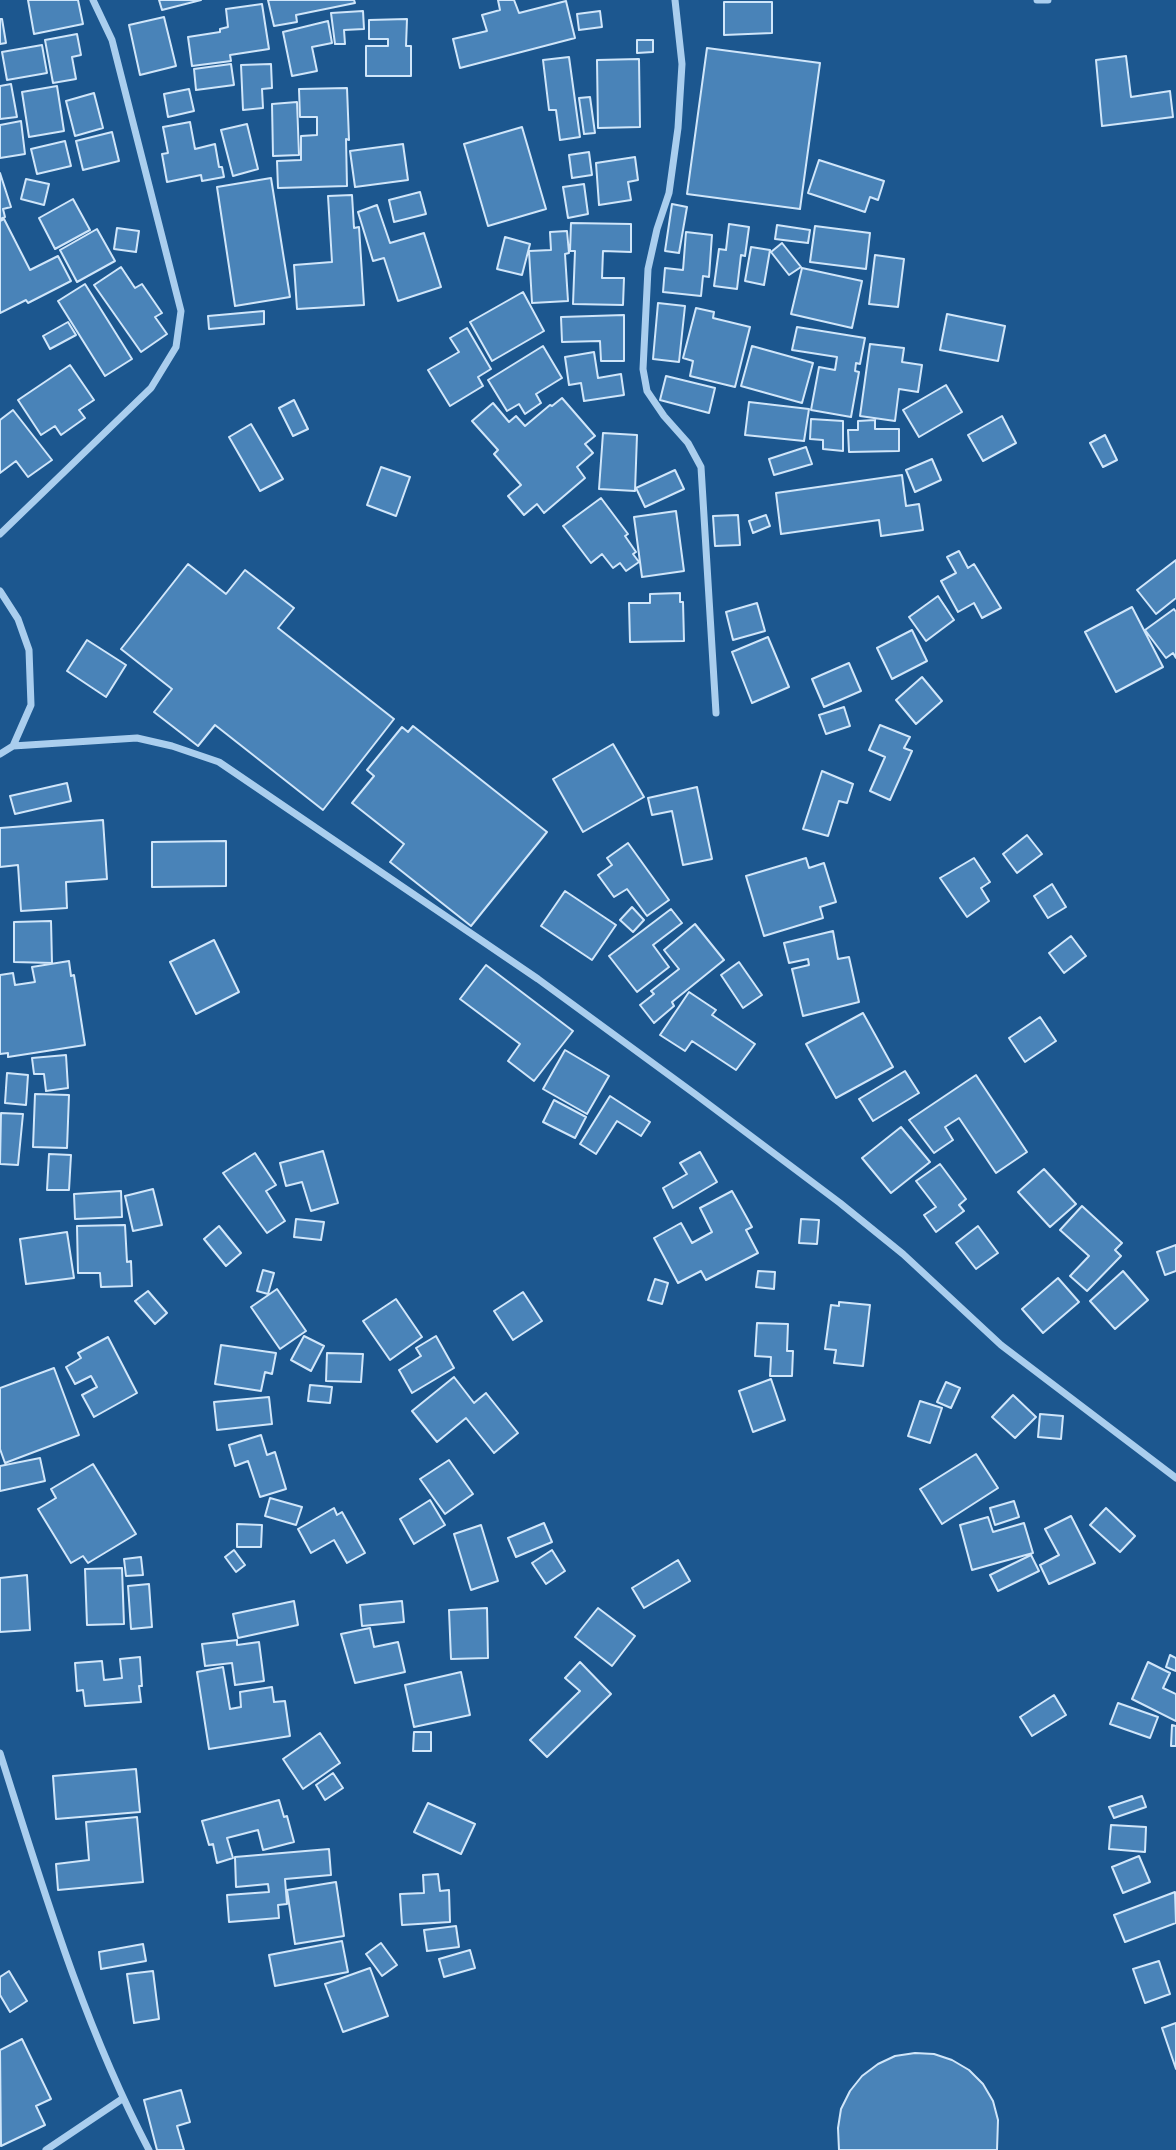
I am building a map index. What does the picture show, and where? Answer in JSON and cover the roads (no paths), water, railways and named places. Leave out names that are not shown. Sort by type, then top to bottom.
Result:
[{"type":"street","points":[[0,534],[150,388],[176,346],[181,311],[112,40],[93,0]]},
{"type":"street","points":[[676,0],[682,64],[678,128],[669,193],[648,269],[643,369],[647,391],[664,416],[688,443],[701,467],[716,713]]},
{"type":"street","points":[[1037,0],[1048,0]]},
{"type":"street","points":[[0,591],[18,619],[29,650],[31,705],[13,746]]},
{"type":"street","points":[[0,754],[13,746],[137,738],[172,746],[219,762],[538,979],[695,1094],[840,1203],[903,1254],[1002,1345],[1176,1478]]},
{"type":"street","points":[[0,1753],[68,1964],[122,2099],[149,2150]]},
{"type":"street","points":[[46,2150],[122,2099]]}]
